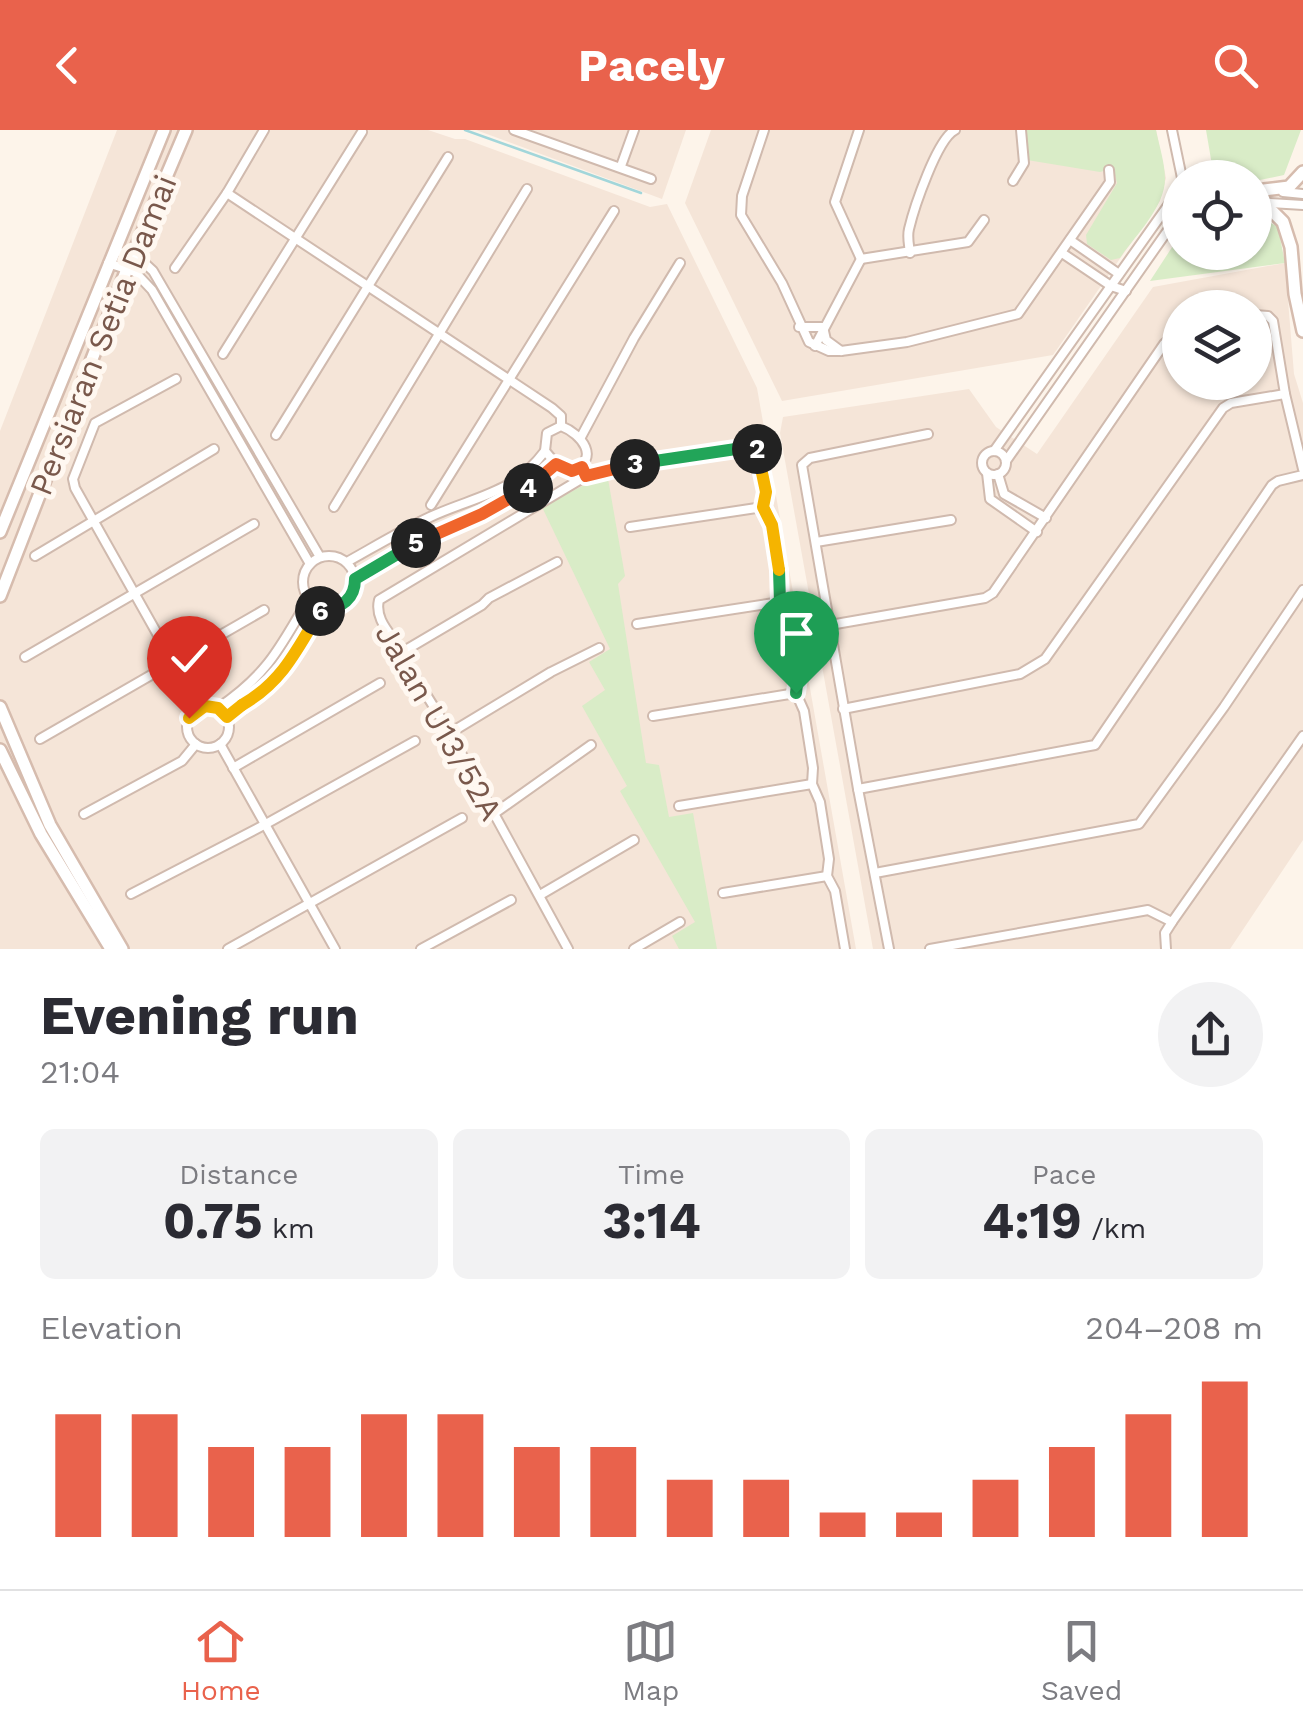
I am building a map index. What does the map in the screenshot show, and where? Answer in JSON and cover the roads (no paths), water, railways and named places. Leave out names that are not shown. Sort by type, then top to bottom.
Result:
[{"type":"street","name":"Persiaran Setia Damai","points":[[0,532],[164,130]]},
{"type":"street","name":"Persiaran Setia Damai","points":[[0,596],[130,262],[186,130]]},
{"type":"street","points":[[175,268],[264,130]]},
{"type":"street","points":[[514,130],[651,179]]},
{"type":"street","points":[[544,142],[548,130]]},
{"type":"street","points":[[621,166],[634,130]]},
{"type":"street","points":[[764,130],[742,196],[742,215],[782,284],[800,328],[814,346],[841,351],[907,342],[1018,314],[1110,182],[1109,170]]},
{"type":"street","points":[[859,130],[835,202],[861,259]]},
{"type":"street","points":[[910,252],[908,236],[913,216],[942,141],[955,130]]},
{"type":"street","points":[[1014,181],[1024,164],[1021,130]]},
{"type":"street","points":[[1172,130],[1178,160]]},
{"type":"street","points":[[223,354],[362,132]]},
{"type":"street","points":[[276,436],[448,157]]},
{"type":"street","points":[[1272,189],[1288,187],[1303,172]]},
{"type":"street","points":[[334,507],[528,189]]},
{"type":"street","points":[[1272,191],[1300,194]]},
{"type":"street","points":[[227,192],[552,408],[561,416],[561,426]]},
{"type":"street","points":[[1272,204],[1300,205]]},
{"type":"street","points":[[431,506],[614,211]]},
{"type":"street","points":[[1272,212],[1283,222],[1291,247],[1303,330]]},
{"type":"street","points":[[1036,532],[990,499],[982,460],[994,451],[1162,217]]},
{"type":"street","points":[[861,259],[968,242],[984,220]]},
{"type":"street","points":[[1070,240],[1119,274]]},
{"type":"street","points":[[987,473],[998,474],[1004,469],[1162,240]]},
{"type":"street","points":[[114,250],[130,262],[152,290],[310,564]]},
{"type":"street","points":[[1062,252],[1111,286],[1126,291]]},
{"type":"street","points":[[814,346],[861,259]]},
{"type":"street","points":[[108,263],[144,262],[162,284],[320,557]]},
{"type":"street","points":[[581,436],[680,263]]},
{"type":"street","points":[[858,788],[1095,745],[1272,486],[1303,472],[1272,320]]},
{"type":"street","points":[[800,328],[823,327]]},
{"type":"street","points":[[823,327],[826,340],[841,351]]},
{"type":"street","points":[[830,625],[985,598],[993,593],[1162,347]]},
{"type":"street","points":[[176,379],[95,423],[73,478],[199,708]]},
{"type":"street","points":[[844,709],[1020,674],[1034,667],[1045,659],[1224,408],[1285,394]]},
{"type":"street","points":[[1016,419],[1018,426],[1028,429]]},
{"type":"street","points":[[347,562],[431,516],[482,500],[499,490],[538,461],[552,428],[561,426],[581,436],[587,452],[584,472]]},
{"type":"street","points":[[889,949],[802,469],[804,461],[810,458],[928,434]]},
{"type":"street","points":[[545,451],[556,464],[584,472],[756,446],[766,492],[763,507],[772,525],[782,587],[780,602],[798,676],[796,693],[804,711],[812,784],[823,821],[829,859],[827,876],[835,891],[845,949]]},
{"type":"street","points":[[34,556],[214,449]]},
{"type":"street","points":[[994,451],[1006,461]]},
{"type":"street","points":[[355,579],[414,543],[504,503],[556,464]]},
{"type":"street","name":"Jalan U13/52A","points":[[568,949],[450,732],[406,662],[404,651],[378,616],[377,606],[383,595],[584,472]]},
{"type":"street","points":[[998,474],[1004,494],[1046,518]]},
{"type":"street","points":[[630,527],[763,507]]},
{"type":"street","points":[[816,542],[951,520]]},
{"type":"street","points":[[25,657],[254,524]]},
{"type":"street","points":[[320,557],[347,562],[355,579],[349,599],[337,607],[322,607],[309,598],[303,581],[310,564],[320,557]]},
{"type":"street","points":[[404,651],[489,598],[557,562]]},
{"type":"street","points":[[875,873],[1139,824],[1303,590]]},
{"type":"street","points":[[218,708],[227,717],[229,729],[220,744],[208,748],[196,744],[187,725],[189,718],[199,708],[218,708],[252,684],[276,656],[309,598]]},
{"type":"street","points":[[637,624],[780,602]]},
{"type":"street","points":[[227,717],[267,691],[289,664],[322,607]]},
{"type":"street","points":[[40,739],[264,610]]},
{"type":"street","points":[[450,732],[598,648]]},
{"type":"street","points":[[233,768],[380,683]]},
{"type":"street","points":[[653,716],[796,693]]},
{"type":"street","points":[[0,707],[50,826],[122,949]]},
{"type":"street","points":[[1166,949],[1165,934],[1172,922],[1303,736]]},
{"type":"street","points":[[131,894],[415,741]]},
{"type":"street","points":[[84,814],[182,761],[196,744]]},
{"type":"street","points":[[220,744],[336,949]]},
{"type":"street","points":[[495,813],[592,745]]},
{"type":"street","points":[[0,750],[41,834],[111,949]]},
{"type":"street","points":[[679,806],[812,784]]},
{"type":"street","points":[[228,949],[462,818]]},
{"type":"street","points":[[540,895],[634,840]]},
{"type":"street","points":[[723,892],[827,876]]},
{"type":"street","points":[[421,949],[510,900]]},
{"type":"street","points":[[930,949],[1148,910],[1172,922]]},
{"type":"street","points":[[634,949],[680,922]]},
{"type":"waterway","points":[[465,130],[641,193]]}]
